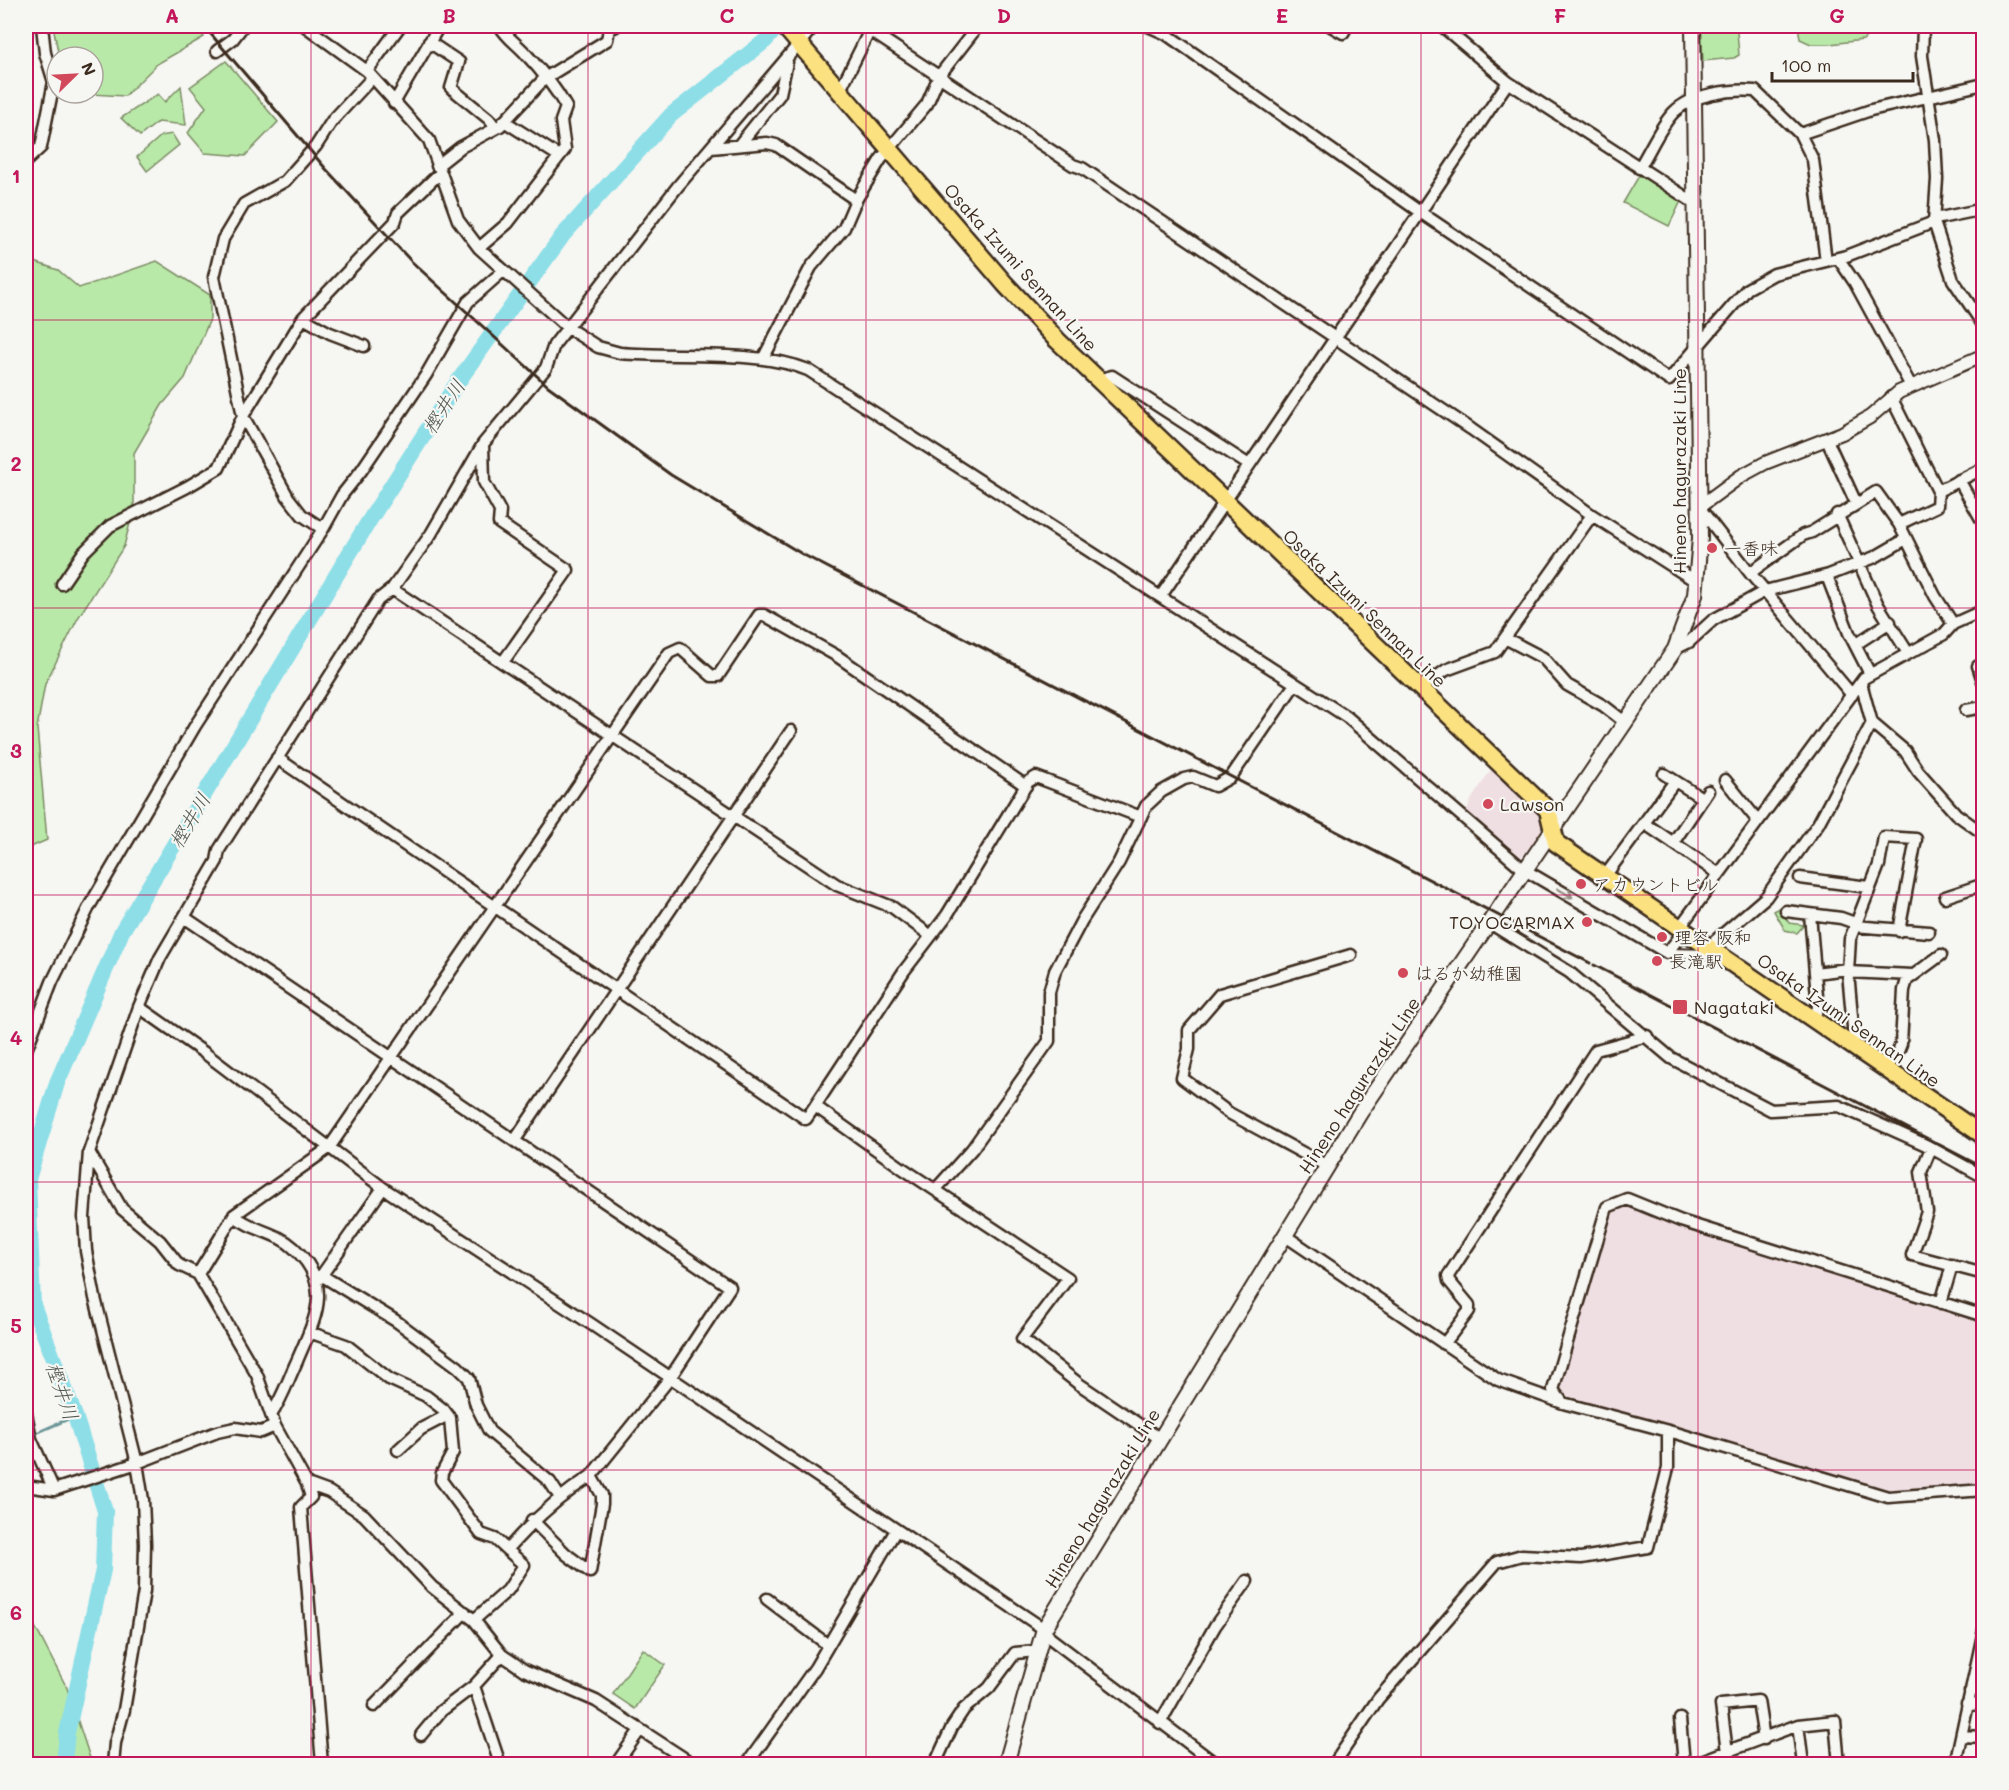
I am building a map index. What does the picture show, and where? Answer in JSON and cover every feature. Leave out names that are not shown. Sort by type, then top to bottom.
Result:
[{"type":"main road","name":"Hineno hagurazaki Line","points":[[1006,1764],[1044,1629],[1327,1166],[1523,869],[1626,723],[1682,635],[1698,582],[1693,26]]},
{"type":"main road","name":"Osaka Izumi Sennan Line","points":[[793,36],[1005,284],[1097,380],[1548,810],[1556,843],[1983,1136]]},
{"type":"street","points":[[26,162],[41,147],[54,82],[45,53],[42,26]]},
{"type":"street","points":[[217,51],[233,39],[243,26]]},
{"type":"street","points":[[305,26],[370,74],[394,104],[429,140],[458,220],[479,248],[566,327],[598,347],[620,353],[763,359],[791,363],[808,370],[1347,717],[1523,869],[1667,953],[1713,950],[1766,897],[1828,808],[1872,723]]},
{"type":"street","points":[[323,529],[302,515],[288,497],[243,416],[214,277],[223,239],[244,204],[285,181],[312,150],[370,74],[400,26]]},
{"type":"street","points":[[394,104],[439,26]]},
{"type":"street","points":[[479,248],[508,223],[565,148],[561,121],[566,107],[547,77],[523,51],[508,39],[500,26]]},
{"type":"street","points":[[739,145],[780,94],[793,36],[814,26]]},
{"type":"street","points":[[763,359],[811,267],[844,228],[856,200],[890,148],[927,104],[939,76],[978,26]]},
{"type":"street","points":[[1148,26],[1163,29],[1420,212],[1669,380],[1747,290],[1774,274],[1838,258],[1935,221],[1983,209]]},
{"type":"street","points":[[1331,26],[1343,33],[1347,26]]},
{"type":"street","points":[[1442,26],[1508,82],[1694,202]]},
{"type":"street","points":[[1923,26],[1922,56],[1935,140],[1935,221],[1953,280],[1983,326]]},
{"type":"street","points":[[62,584],[83,553],[110,526],[187,488],[219,468],[243,416],[303,318],[395,222],[398,213],[461,147],[500,125],[547,77],[607,40],[610,27]]},
{"type":"street","points":[[840,90],[867,28],[1092,175],[1471,429],[1592,515],[1698,582]]},
{"type":"street","points":[[429,42],[459,62],[451,88],[489,119],[559,156]]},
{"type":"street","points":[[113,1764],[144,1591],[143,1500],[137,1463],[94,1298],[86,1251],[84,1217],[89,1152],[140,1007],[160,958],[217,861],[219,850],[378,600],[392,589],[431,534],[483,444],[546,368],[554,345],[566,327],[711,148],[788,59]]},
{"type":"street","points":[[1161,596],[1508,82]]},
{"type":"street","points":[[1800,134],[1861,112],[1983,84]]},
{"type":"street","points":[[1640,168],[1673,113],[1692,100],[1739,90],[1755,91],[1800,134],[1814,160],[1826,261]]},
{"type":"street","points":[[711,148],[776,145],[856,200]]},
{"type":"street","points":[[1838,258],[1855,283],[1911,386]]},
{"type":"street","points":[[26,1050],[52,982],[90,904],[195,726],[323,529],[342,495],[361,471],[426,375],[468,302],[506,273]]},
{"type":"street","points":[[303,318],[330,333],[364,346]]},
{"type":"street","points":[[1852,694],[1750,573],[1699,507],[1741,476],[1765,463],[1827,440],[1870,417],[1891,396],[1983,355]]},
{"type":"street","points":[[1097,380],[1112,376],[1249,465]]},
{"type":"street","points":[[1891,396],[1938,491],[1937,506],[1899,524]]},
{"type":"street","points":[[1827,440],[1856,503]]},
{"type":"street","points":[[483,444],[484,482],[500,511],[499,523],[568,570],[503,662]]},
{"type":"street","points":[[1938,491],[1983,468]]},
{"type":"street","points":[[1959,480],[1983,525]]},
{"type":"street","points":[[1750,573],[1803,535],[1812,532],[1837,514],[1876,492],[1899,524],[1935,596],[1953,624]]},
{"type":"street","points":[[1837,514],[1878,604],[1908,653]]},
{"type":"street","points":[[1421,688],[1446,670],[1494,652],[1592,515]]},
{"type":"street","points":[[1675,649],[1689,642],[1713,620],[1765,591],[1827,576],[1860,563],[1906,539]]},
{"type":"street","points":[[1827,576],[1849,633],[1870,674]]},
{"type":"street","points":[[392,589],[837,885],[892,907],[931,936]]},
{"type":"street","points":[[1667,953],[1719,874],[1861,683],[1870,674],[1944,634],[1953,624],[1983,610]]},
{"type":"street","points":[[198,1274],[234,1215],[330,1148],[669,652],[680,648],[712,676],[718,676],[759,615],[764,615],[837,656],[1026,786]]},
{"type":"street","points":[[1856,644],[1890,622]]},
{"type":"street","points":[[1505,638],[1544,658],[1567,685],[1604,706],[1626,723]]},
{"type":"street","points":[[1978,666],[1983,684]]},
{"type":"street","points":[[1861,683],[1872,723],[1905,751],[1918,771],[1956,814],[1983,834]]},
{"type":"street","points":[[936,1189],[972,1149],[1049,1041],[1049,992],[1055,971],[1082,920],[1119,862],[1146,806],[1161,792],[1184,779],[1193,777],[1215,786],[1232,777],[1295,684]]},
{"type":"street","points":[[1966,710],[1983,707]]},
{"type":"street","points":[[515,1140],[736,816],[791,731]]},
{"type":"street","points":[[277,758],[806,1119],[904,971],[948,915],[1026,786],[1036,777],[1141,817]]},
{"type":"street","points":[[1664,774],[1705,795],[1672,843]]},
{"type":"street","points":[[1725,780],[1758,821]]},
{"type":"street","points":[[1605,876],[1675,781]]},
{"type":"street","points":[[1644,823],[1719,874]]},
{"type":"street","points":[[1855,1049],[1848,971],[1850,939],[1868,887],[1879,865],[1884,837],[1916,839],[1899,931]]},
{"type":"street","points":[[1800,878],[1868,887]]},
{"type":"street","points":[[1945,897],[1983,884]]},
{"type":"street","points":[[1786,910],[1855,925],[1899,931],[1929,932]]},
{"type":"street","points":[[1810,914],[1818,1008],[1813,1019]]},
{"type":"street","points":[[184,917],[730,1287],[670,1378],[591,1476],[559,1496],[532,1520],[507,1550]]},
{"type":"street","points":[[1488,922],[1569,972],[1671,1058],[1771,1110],[1839,1107],[1930,1148],[1983,1177]]},
{"type":"street","points":[[1327,1166],[1229,1113],[1182,1078],[1190,1049],[1189,1030],[1220,994],[1351,955]]},
{"type":"street","points":[[1885,1070],[1897,1054],[1900,1044],[1904,990],[1912,975],[1941,955]]},
{"type":"street","points":[[1815,973],[1848,971],[1912,975]]},
{"type":"street","points":[[140,1007],[383,1188],[1044,1629],[1050,1638],[1216,1764]]},
{"type":"street","points":[[1444,1344],[1469,1311],[1469,1305],[1449,1281],[1448,1276],[1596,1050],[1647,1036]]},
{"type":"street","points":[[815,1106],[1068,1278],[1022,1339],[1079,1384],[1159,1438]]},
{"type":"street","points":[[1930,1148],[1921,1172],[1927,1212],[1912,1255],[1983,1274]]},
{"type":"street","points":[[89,1152],[122,1209],[160,1241],[179,1265],[198,1274],[256,1375],[273,1420],[307,1484],[311,1497],[301,1507],[322,1764]]},
{"type":"street","points":[[26,1486],[54,1490],[137,1463],[217,1432],[235,1428],[261,1432],[273,1420],[309,1332],[319,1302],[319,1278],[383,1188]]},
{"type":"street","points":[[1563,1403],[1553,1390],[1607,1207],[1627,1199],[1681,1221],[1983,1316]]},
{"type":"street","points":[[234,1215],[245,1225],[273,1234],[292,1247],[319,1278],[396,1321],[458,1366],[469,1378],[476,1405],[489,1431],[550,1482],[559,1496]]},
{"type":"street","points":[[1284,1235],[1508,1386],[1888,1497],[1983,1490]]},
{"type":"street","points":[[1941,1303],[1952,1265]]},
{"type":"street","points":[[309,1332],[356,1351],[389,1379],[436,1402],[448,1415],[453,1452],[442,1473],[441,1480],[481,1534],[495,1539],[524,1565],[508,1590],[474,1620]]},
{"type":"street","points":[[26,1413],[31,1439],[54,1490]]},
{"type":"street","points":[[398,1450],[421,1429],[448,1415]]},
{"type":"street","points":[[1334,1764],[1378,1699],[1497,1562],[1522,1556],[1581,1557],[1648,1547],[1657,1522],[1668,1468],[1668,1431]]},
{"type":"street","points":[[532,1520],[566,1554],[590,1572],[603,1504],[602,1495],[591,1476]]},
{"type":"street","points":[[307,1484],[329,1492],[364,1515],[432,1587],[474,1620],[502,1655],[524,1670],[596,1701],[693,1764]]},
{"type":"street","points":[[747,1764],[828,1645],[896,1530]]},
{"type":"street","points":[[1160,1723],[1215,1626],[1247,1581]]},
{"type":"street","points":[[767,1599],[828,1645]]},
{"type":"street","points":[[374,1706],[465,1612]]},
{"type":"street","points":[[1955,1764],[1983,1630]]},
{"type":"street","points":[[935,1764],[952,1727],[969,1702],[989,1688],[1015,1653],[1036,1651]]},
{"type":"street","points":[[421,1735],[448,1704],[474,1686],[502,1655]]},
{"type":"street","points":[[474,1686],[500,1764]]},
{"type":"street","points":[[1970,1692],[1983,1689]]},
{"type":"street","points":[[1727,1752],[1721,1705],[1758,1701],[1764,1739]]},
{"type":"street","points":[[1967,1704],[1983,1705]]},
{"type":"street","points":[[1680,1719],[1684,1764]]},
{"type":"street","points":[[1693,1764],[1798,1725],[1835,1721],[1839,1764]]},
{"type":"street","points":[[1798,1725],[1803,1764]]},
{"type":"street","points":[[616,1764],[640,1730]]},
{"type":"street","points":[[1961,1736],[1983,1737]]},
{"type":"shaded area","points":[[1492,768],[1540,814],[1542,832],[1519,860],[1466,814],[1471,800]]},
{"type":"shaded area","points":[[1628,1204],[1754,1250],[1983,1323],[1983,1487],[1899,1492],[1567,1399],[1558,1388],[1611,1210]]},
{"type":"green space","points":[[53,26],[195,26],[204,37],[157,64],[125,96],[105,95],[105,45],[57,45]]},
{"type":"green space","points":[[1701,26],[1784,26],[1739,28],[1737,32],[1739,55],[1734,58],[1703,61]]},
{"type":"green space","points":[[1798,26],[1869,26],[1870,33],[1863,40],[1811,44],[1800,39]]},
{"type":"green space","points":[[226,61],[278,122],[245,156],[205,153],[188,133],[206,107],[190,87]]},
{"type":"green space","points":[[181,86],[186,125],[158,122],[140,136],[121,118],[158,94],[165,102]]},
{"type":"green space","points":[[172,134],[179,145],[147,171],[137,157],[161,136]]},
{"type":"green space","points":[[1640,174],[1681,201],[1669,226],[1623,203]]},
{"type":"green space","points":[[26,259],[58,270],[79,288],[157,261],[210,295],[210,319],[185,378],[162,405],[134,453],[134,508],[124,546],[78,618],[45,684],[37,728],[47,840],[26,849]]},
{"type":"green space","points":[[1783,906],[1782,912],[1789,923],[1804,925],[1797,933],[1785,930],[1774,911]]},
{"type":"green space","points":[[26,1616],[32,1621],[67,1688],[92,1764],[26,1764]]},
{"type":"green space","points":[[643,1649],[665,1665],[635,1709],[613,1694]]},
{"type":"waterway","name":"樫井川","points":[[64,1764],[67,1733],[103,1570],[105,1511],[75,1416],[33,1305],[28,1179],[57,1083],[122,931],[369,521],[457,383],[563,235],[671,115],[765,41],[778,26]]},
{"type":"waterway","points":[[36,1433],[75,1416]]},
{"type":"railway","points":[[204,26],[326,169],[411,261],[548,386],[671,475],[802,554],[1590,963]]},
{"type":"railway","points":[[1594,965],[1984,1168]]},
{"type":"place","name":"一香味","points":[[1712,548]]},
{"type":"place","name":"Lawson","points":[[1488,804]]},
{"type":"place","name":"アカウントビル","points":[[1581,884]]},
{"type":"place","name":"TOYOCARMAX","points":[[1587,922]]},
{"type":"place","name":"理容 阪和","points":[[1662,937]]},
{"type":"place","name":"長滝駅","points":[[1657,961]]},
{"type":"place","name":"はるか幼稚園","points":[[1403,973]]},
{"type":"place","name":"Nagataki","points":[[1680,1007]]}]
